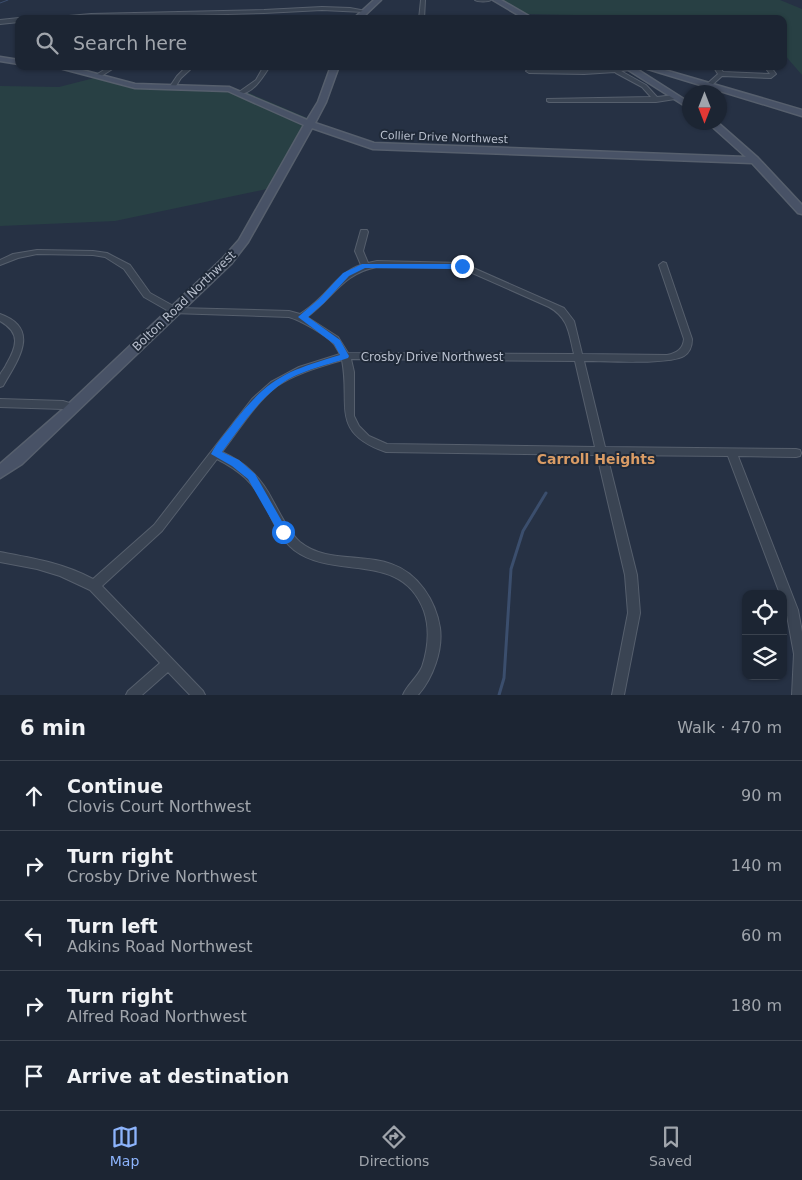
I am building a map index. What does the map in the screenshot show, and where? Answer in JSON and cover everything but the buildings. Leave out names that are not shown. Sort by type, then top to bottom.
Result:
[{"type":"main road","points":[[360,15],[378,0]]},
{"type":"main road","points":[[496,0],[524,15]]},
{"type":"main road","points":[[0,60],[15,62]]},
{"type":"main road","name":"Collier Drive Northwest","points":[[73,70],[135,86],[217,88],[241,93],[310,124],[373,146],[755,160]]},
{"type":"main road","name":"Bolton Road Northwest","points":[[0,472],[17,460],[73,408],[227,261],[243,242],[310,124],[329,87],[334,70]]},
{"type":"main road","points":[[630,70],[682,102]]},
{"type":"main road","points":[[657,70],[709,85]]},
{"type":"main road","points":[[663,70],[672,74]]},
{"type":"main road","points":[[727,90],[802,112]]},
{"type":"main road","points":[[720,130],[755,160],[802,211]]},
{"type":"street","points":[[421,15],[423,0]]},
{"type":"street","points":[[477,0],[489,0]]},
{"type":"street","points":[[179,15],[342,8],[364,11]]},
{"type":"street","points":[[84,15],[126,15]]},
{"type":"street","points":[[0,22],[15,20]]},
{"type":"street","points":[[98,76],[108,70]]},
{"type":"street","points":[[172,88],[188,70]]},
{"type":"street","points":[[241,93],[258,81],[265,70]]},
{"type":"street","points":[[529,71],[620,70]]},
{"type":"street","points":[[718,70],[721,74]]},
{"type":"street","points":[[709,85],[721,74],[772,76],[773,74],[770,70]]},
{"type":"street","points":[[616,71],[638,82],[656,100]]},
{"type":"street","points":[[549,100],[656,100],[675,97]]},
{"type":"street","points":[[364,232],[360,251],[365,266]]},
{"type":"street","points":[[0,262],[16,256],[37,252],[107,255],[127,267],[146,295],[175,311],[289,314],[302,317],[338,342],[345,356],[349,375],[349,419],[358,434],[375,445],[398,450],[796,453]]},
{"type":"street","points":[[302,317],[322,301],[346,274],[365,266],[448,265],[474,270],[561,310],[570,321],[631,575],[634,613],[618,695]]},
{"type":"street","name":"Crosby Drive Northwest","points":[[94,586],[158,528],[255,402],[274,384],[302,369],[345,356],[667,358],[684,352],[688,345],[688,339],[663,265]]},
{"type":"street","points":[[0,316],[16,325],[21,338],[19,347],[0,384]]},
{"type":"street","points":[[0,403],[63,405],[73,408]]},
{"type":"street","points":[[731,452],[792,610],[800,654],[798,695]]},
{"type":"street","points":[[216,454],[235,463],[252,477],[283,532],[297,546],[320,557],[372,563],[393,570],[414,585],[429,609],[434,632],[431,662],[419,686],[409,695]]},
{"type":"street","points":[[0,557],[60,569],[78,576],[94,586],[199,695]]},
{"type":"street","points":[[132,695],[168,664]]},
{"type":"green space","points":[[494,0],[780,0],[802,9],[802,75],[787,58],[787,15],[522,14]]},
{"type":"green space","points":[[102,76],[146,87],[242,90],[312,120],[281,186],[115,221],[0,226],[0,86],[59,87]]},
{"type":"waterway","points":[[0,3],[8,0]]},
{"type":"waterway","points":[[499,695],[504,678],[511,569],[523,531],[546,493]]},
{"type":"district","name":"Carroll Heights","points":[[596,459]]},
{"type":"route","points":[[283,532],[252,477],[235,463],[216,454],[255,402],[274,384],[302,369],[345,356],[338,342],[302,317],[322,301],[346,274],[364,266],[377,264],[462,266]]}]
